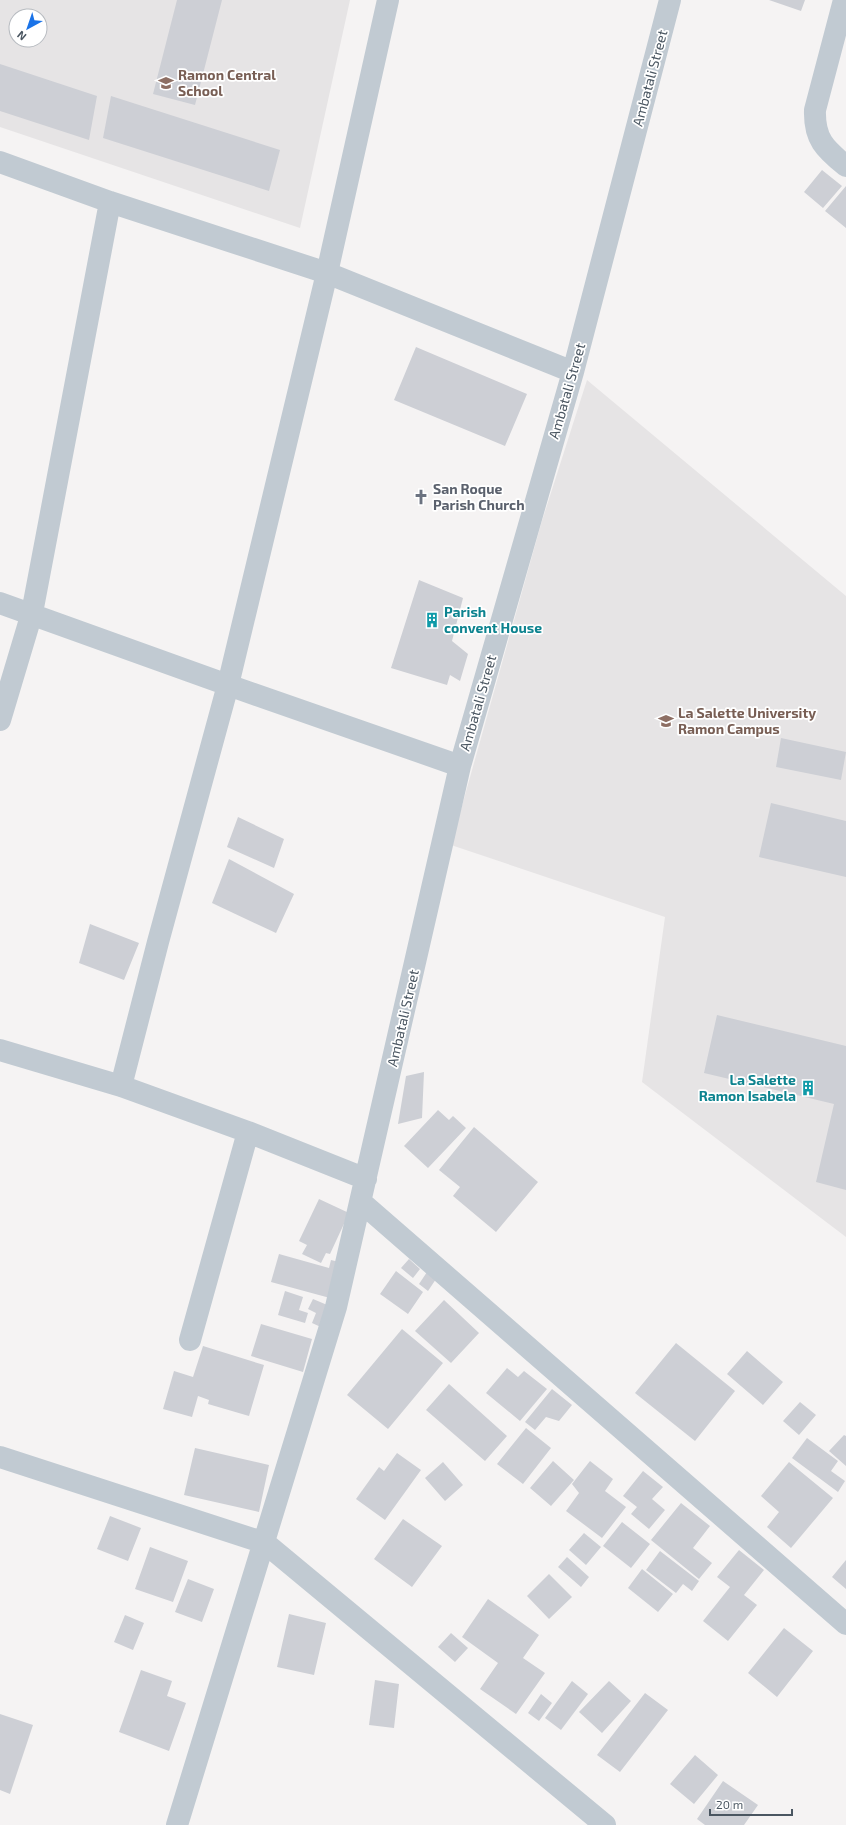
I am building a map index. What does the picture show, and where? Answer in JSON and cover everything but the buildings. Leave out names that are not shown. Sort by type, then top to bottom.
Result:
[{"type":"street","points":[[122,1086],[158,942],[228,685],[327,273],[388,0]]},
{"type":"street","name":"Ambatali Street","points":[[178,1825],[336,1307],[460,766],[573,372],[670,0]]},
{"type":"street","points":[[843,14],[815,110],[814,125],[819,138],[834,156],[846,166]]},
{"type":"street","points":[[0,162],[110,202],[327,273],[573,372]]},
{"type":"street","points":[[0,720],[32,613],[110,202]]},
{"type":"street","points":[[0,603],[32,613],[228,685],[460,766]]},
{"type":"street","points":[[0,1050],[122,1086],[248,1132],[366,1179]]},
{"type":"street","points":[[190,1340],[248,1132]]},
{"type":"street","points":[[361,1202],[846,1624]]},
{"type":"street","points":[[0,1457],[264,1542],[605,1825]]},
{"type":"shaded area","name":"Ramon Central School","points":[[0,0],[350,0],[300,228],[0,127]]},
{"type":"shaded area","name":"La Salette University Ramon Campus","points":[[587,380],[846,596],[846,1237],[642,1082],[665,917],[451,845],[541,524]]},
{"type":"place","name":"Ramon Central School","points":[[166,83]]},
{"type":"place","name":"San Roque Parish Church","points":[[421,497]]},
{"type":"place","name":"Parish convent House","points":[[432,620]]},
{"type":"place","name":"La Salette University Ramon Campus","points":[[666,721]]},
{"type":"place","name":"La Salette Ramon Isabela","points":[[808,1088]]}]
